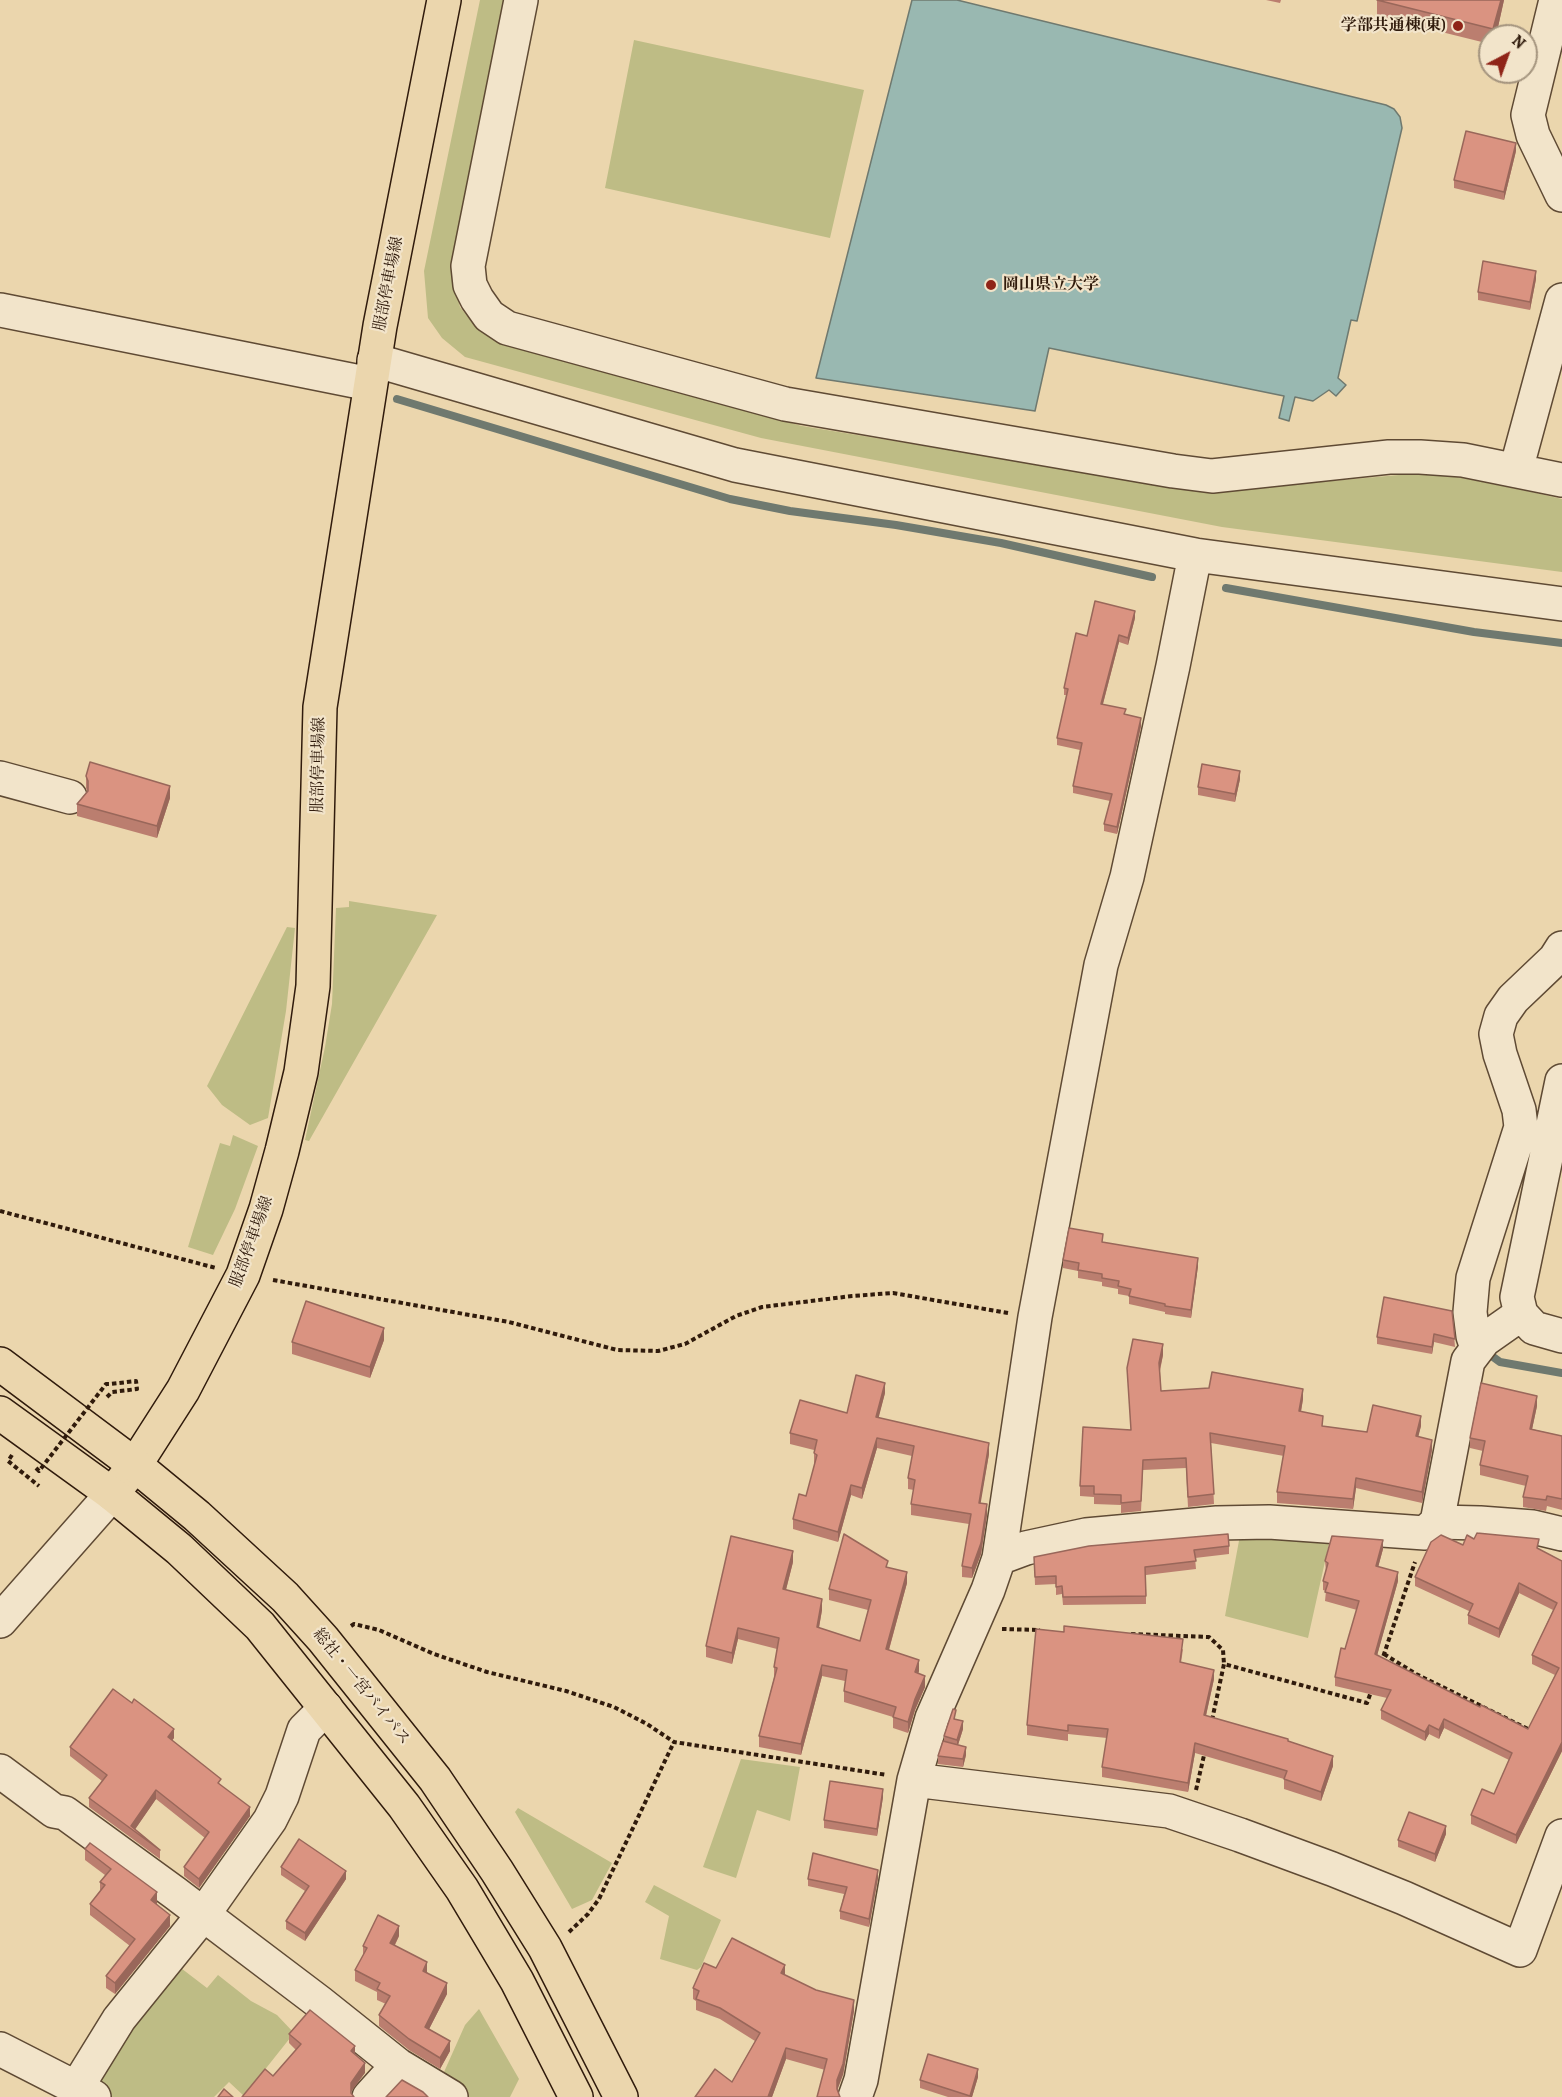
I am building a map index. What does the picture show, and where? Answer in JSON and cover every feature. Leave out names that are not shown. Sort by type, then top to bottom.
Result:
[{"type":"main road","name":"服部停車場線","points":[[112,1494],[135,1465],[183,1390],[243,1275],[266,1209],[301,1072],[313,986],[320,707],[372,372],[444,0]]},
{"type":"main road","name":"総社・一宮バイパス","points":[[0,1364],[135,1465],[205,1523],[285,1597],[323,1639],[435,1779],[497,1871],[545,1948],[621,2097]]},
{"type":"main road","points":[[0,1413],[112,1494],[178,1549],[260,1626],[404,1806],[462,1889],[518,1981],[576,2097]]},
{"type":"street","points":[[521,0],[468,266],[470,285],[477,299],[489,316],[507,328],[785,405],[1212,476],[1389,457],[1463,460],[1562,480]]},
{"type":"street","points":[[1556,0],[1528,115],[1533,135],[1562,195]]},
{"type":"street","points":[[1516,470],[1562,300]]},
{"type":"street","points":[[0,310],[372,372],[735,465],[1195,555],[1562,604]]},
{"type":"street","points":[[855,2097],[861,2080],[914,1780],[932,1718],[988,1590],[999,1558],[1035,1317],[1101,965],[1127,877],[1195,555]]},
{"type":"street","points":[[0,778],[70,797]]},
{"type":"street","points":[[1484,1341],[1473,1336],[1470,1312],[1473,1278],[1521,1127],[1496,1034],[1501,1016],[1513,999],[1555,959],[1562,948]]},
{"type":"street","points":[[1561,1089],[1517,1297],[1521,1314],[1534,1328],[1562,1336]]},
{"type":"street","points":[[1431,1527],[1468,1361],[1484,1341],[1521,1314]]},
{"type":"street","points":[[0,1621],[112,1494]]},
{"type":"street","points":[[999,1558],[1026,1548],[1086,1535],[1217,1523],[1269,1522],[1431,1527],[1480,1523],[1522,1526],[1562,1534]]},
{"type":"street","points":[[0,2049],[85,2092],[119,2019],[203,1915],[270,1820],[282,1796],[304,1730],[326,1708]]},
{"type":"street","points":[[0,1771],[54,1812],[65,1813],[319,2001],[398,2065],[451,2097]]},
{"type":"street","points":[[914,1780],[1169,1811],[1250,1838],[1384,1890],[1520,1950],[1562,1836]]},
{"type":"street","points":[[369,2097],[398,2065]]},
{"type":"path","points":[[0,1211],[243,1275],[509,1322],[589,1345],[617,1350],[658,1351],[686,1344],[736,1316],[762,1307],[852,1296],[893,1293],[1035,1317]]},
{"type":"path","points":[[36,1468],[39,1471],[106,1384],[136,1381],[137,1389],[112,1392],[107,1397]]},
{"type":"path","points":[[10,1464],[39,1486]]},
{"type":"path","points":[[1381,1664],[1431,1527]]},
{"type":"path","points":[[323,1639],[354,1624],[379,1630],[434,1654],[487,1672],[566,1691],[614,1707],[647,1724],[674,1742],[914,1780]]},
{"type":"path","points":[[971,1628],[1043,1630]]},
{"type":"path","points":[[1126,1634],[1209,1637],[1223,1650],[1224,1664],[1210,1730]]},
{"type":"path","points":[[1384,1654],[1416,1674],[1541,1735]]},
{"type":"path","points":[[1224,1664],[1367,1703],[1374,1683]]},
{"type":"path","points":[[1190,1818],[1207,1741]]},
{"type":"path","points":[[545,1948],[572,1931],[599,1899],[674,1742]]},
{"type":"shaded area","points":[[480,0],[508,0],[455,283],[460,307],[474,325],[494,339],[802,426],[1207,492],[1433,472],[1536,493],[1562,499],[1562,572],[1222,527],[761,438],[465,357],[442,338],[428,318],[424,271]]},
{"type":"shaded area","points":[[634,40],[864,90],[830,238],[605,188]]},
{"type":"shaded area","points":[[349,901],[437,915],[309,1141],[305,1140],[332,1004],[336,908],[349,907]]},
{"type":"shaded area","points":[[287,927],[295,928],[286,1011],[268,1118],[250,1125],[222,1105],[207,1086]]},
{"type":"shaded area","points":[[233,1135],[258,1146],[235,1209],[213,1255],[188,1247],[220,1143],[230,1146]]},
{"type":"shaded area","points":[[1241,1530],[1330,1539],[1308,1638],[1225,1616]]},
{"type":"shaded area","points":[[741,1759],[800,1767],[790,1821],[757,1810],[736,1878],[703,1867]]},
{"type":"shaded area","points":[[518,1808],[612,1863],[592,1900],[572,1909],[515,1812]]},
{"type":"shaded area","points":[[654,1885],[721,1920],[701,1967],[697,1970],[660,1959],[669,1916],[645,1902]]},
{"type":"shaded area","points":[[173,1962],[207,1988],[218,1975],[251,2001],[277,2015],[294,2033],[244,2096],[229,2082],[214,2097],[111,2097],[88,2082]]},
{"type":"shaded area","points":[[479,2009],[519,2079],[510,2097],[468,2097],[440,2081],[465,2025]]},
{"type":"water","points":[[912,0],[957,0],[1386,105],[1394,109],[1400,117],[1402,128],[1357,321],[1351,320],[1338,378],[1346,385],[1336,396],[1329,390],[1313,401],[1295,397],[1289,421],[1279,418],[1284,396],[1049,348],[1035,411],[816,378]]},
{"type":"building","points":[[1377,0],[1501,0],[1494,24],[1478,25]]},
{"type":"building","points":[[1466,131],[1516,143],[1504,192],[1454,180]]},
{"type":"building","points":[[1483,261],[1536,271],[1530,302],[1478,292]]},
{"type":"building","points":[[1095,601],[1135,611],[1128,638],[1119,635],[1101,704],[1126,709],[1124,714],[1141,718],[1117,827],[1104,824],[1112,794],[1073,786],[1082,743],[1057,738],[1068,689],[1064,688],[1076,633],[1087,636]]},
{"type":"building","points":[[90,762],[170,786],[157,826],[77,804],[88,791],[86,776]]},
{"type":"building","points":[[1202,764],[1240,771],[1235,794],[1198,787]]},
{"type":"building","points":[[1069,1228],[1103,1234],[1102,1242],[1198,1258],[1191,1310],[1165,1306],[1165,1304],[1129,1296],[1131,1289],[1118,1286],[1119,1281],[1102,1278],[1102,1274],[1078,1270],[1079,1263],[1063,1260]]},
{"type":"building","points":[[1384,1297],[1452,1311],[1455,1339],[1434,1334],[1432,1347],[1377,1337]]},
{"type":"building","points":[[306,1301],[384,1328],[370,1367],[292,1342]]},
{"type":"building","points":[[1133,1339],[1163,1344],[1159,1363],[1161,1391],[1209,1388],[1212,1372],[1303,1389],[1299,1411],[1323,1416],[1322,1426],[1367,1432],[1373,1405],[1421,1416],[1416,1436],[1432,1440],[1422,1492],[1356,1478],[1353,1499],[1277,1492],[1285,1446],[1210,1433],[1214,1494],[1188,1497],[1186,1458],[1143,1460],[1141,1501],[1121,1503],[1121,1495],[1094,1494],[1094,1486],[1080,1486],[1083,1427],[1131,1430],[1127,1368]]},
{"type":"building","points":[[856,1375],[885,1383],[876,1417],[989,1443],[979,1503],[987,1504],[981,1543],[972,1568],[962,1566],[971,1514],[911,1504],[915,1480],[908,1478],[914,1446],[877,1438],[862,1488],[851,1485],[838,1532],[793,1519],[799,1494],[806,1496],[817,1455],[814,1453],[817,1440],[790,1433],[800,1400],[847,1413]]},
{"type":"building","points":[[1481,1383],[1537,1396],[1530,1429],[1562,1436],[1562,1499],[1547,1496],[1546,1500],[1523,1497],[1528,1476],[1480,1465],[1485,1441],[1470,1438]]},
{"type":"building","points":[[1477,1533],[1539,1539],[1537,1548],[1562,1561],[1562,1742],[1516,1835],[1471,1815],[1482,1789],[1494,1794],[1512,1753],[1444,1719],[1439,1730],[1429,1725],[1425,1732],[1381,1710],[1391,1690],[1335,1677],[1341,1648],[1345,1649],[1359,1601],[1325,1592],[1328,1583],[1323,1581],[1328,1563],[1325,1561],[1332,1536],[1383,1540],[1376,1566],[1398,1572],[1375,1654],[1528,1729],[1559,1668],[1532,1655],[1557,1603],[1519,1583],[1499,1629],[1468,1615],[1473,1604],[1415,1577],[1431,1542],[1441,1535],[1463,1545],[1467,1535],[1474,1539]]},
{"type":"building","points":[[844,1534],[888,1561],[886,1567],[907,1572],[886,1649],[919,1660],[915,1672],[925,1676],[908,1722],[893,1717],[896,1707],[844,1691],[847,1670],[822,1665],[801,1744],[759,1736],[777,1668],[774,1667],[779,1638],[738,1628],[732,1653],[706,1646],[731,1536],[793,1551],[783,1589],[822,1599],[817,1627],[860,1641],[871,1600],[829,1589]]},
{"type":"building","points":[[1228,1534],[1229,1546],[1194,1550],[1196,1561],[1145,1567],[1146,1596],[1063,1597],[1062,1586],[1056,1587],[1056,1576],[1035,1577],[1034,1557],[1089,1546]]},
{"type":"building","points":[[1064,1626],[1183,1639],[1180,1662],[1214,1670],[1204,1715],[1288,1739],[1288,1741],[1333,1756],[1321,1792],[1284,1779],[1287,1771],[1195,1743],[1188,1783],[1102,1767],[1108,1729],[1068,1725],[1068,1731],[1027,1725],[1036,1629],[1064,1632]]},
{"type":"building","points":[[113,1689],[132,1703],[134,1699],[174,1729],[168,1737],[221,1779],[218,1783],[250,1807],[199,1879],[184,1867],[209,1832],[156,1790],[131,1826],[160,1850],[89,1798],[107,1775],[70,1747]]},
{"type":"building","points":[[953,1709],[956,1710],[954,1719],[963,1721],[957,1740],[944,1736]]},
{"type":"building","points":[[943,1741],[966,1747],[963,1759],[938,1756]]},
{"type":"building","points":[[830,1781],[883,1789],[877,1829],[824,1820]]},
{"type":"building","points":[[1409,1812],[1446,1826],[1435,1854],[1398,1840]]},
{"type":"building","points":[[299,1839],[346,1871],[305,1933],[286,1921],[309,1886],[281,1867]]},
{"type":"building","points":[[90,1843],[157,1892],[151,1900],[170,1915],[115,1983],[106,1976],[135,1939],[90,1904],[105,1885],[100,1882],[111,1869],[85,1849]]},
{"type":"building","points":[[813,1853],[878,1870],[869,1919],[840,1911],[847,1887],[808,1879]]},
{"type":"building","points":[[378,1915],[399,1926],[390,1943],[427,1962],[423,1971],[447,1983],[425,2027],[450,2041],[440,2058],[409,2039],[379,2015],[390,1996],[377,1989],[380,1983],[355,1970],[367,1948],[363,1946]]},
{"type":"building","points":[[732,1938],[785,1965],[781,1973],[816,1990],[854,2000],[843,2064],[837,2080],[840,2097],[817,2097],[827,2059],[786,2048],[768,2097],[695,2097],[715,2069],[732,2082],[760,2033],[720,2008],[696,1999],[699,1991],[693,1988],[704,1963],[716,1968]]},
{"type":"building","points":[[310,2010],[355,2046],[351,2051],[365,2063],[351,2083],[351,2093],[354,2097],[242,2097],[265,2069],[273,2076],[301,2044],[289,2034]]},
{"type":"building","points":[[928,2054],[978,2069],[970,2096],[920,2080]]},
{"type":"building","points":[[402,2080],[423,2092],[428,2097],[386,2097]]},
{"type":"building","points":[[224,2089],[233,2097],[218,2097]]},
{"type":"waterway","points":[[397,399],[730,499],[790,511],[896,525],[1001,543],[1152,577]]},
{"type":"waterway","points":[[1226,588],[1474,632],[1562,643]]},
{"type":"waterway","points":[[1488,1350],[1489,1354],[1500,1362],[1562,1373]]},
{"type":"place","name":"学部共通棟(東)","points":[[1458,26]]},
{"type":"place","name":"岡山県立大学","points":[[991,285]]}]
